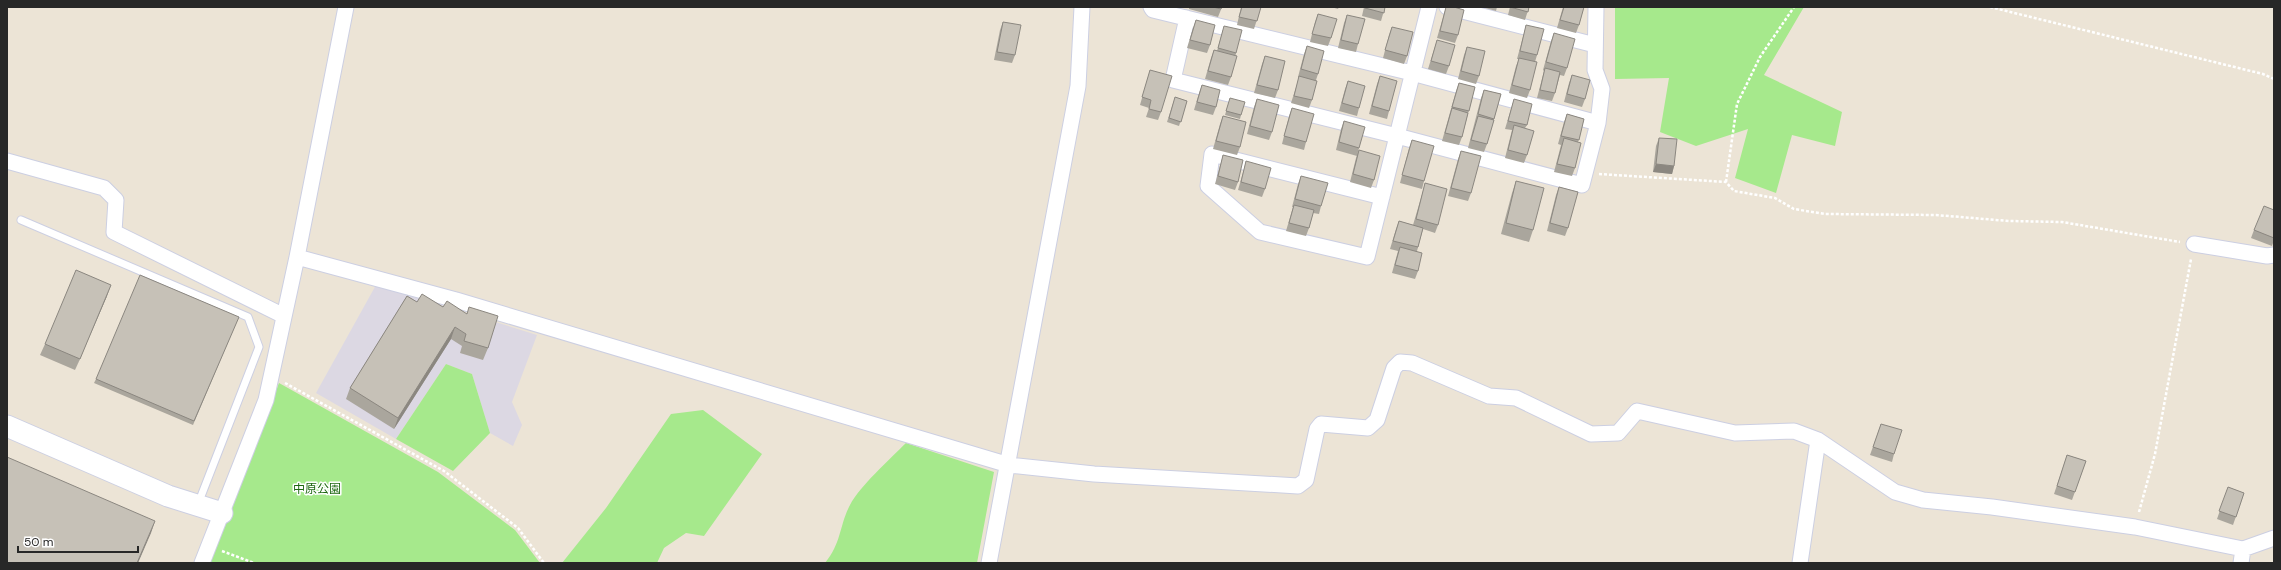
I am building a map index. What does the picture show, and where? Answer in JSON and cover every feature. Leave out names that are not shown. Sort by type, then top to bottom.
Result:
[{"type":"street","points":[[202,563],[266,400],[297,257],[346,7]]},
{"type":"street","points":[[989,563],[1009,465],[1078,86],[1082,7]]},
{"type":"street","points":[[1151,7],[1153,10],[1412,72],[1598,123]]},
{"type":"street","points":[[1382,197],[1212,154],[1208,186],[1260,232],[1367,257],[1382,197],[1397,136],[1412,72],[1429,7]]},
{"type":"street","points":[[1447,7],[1595,45]]},
{"type":"street","points":[[1187,18],[1173,80],[1397,136],[1582,185],[1587,173],[1598,123],[1602,89],[1595,70],[1596,7]]},
{"type":"street","points":[[7,161],[104,188],[116,200],[114,232],[284,316]]},
{"type":"street","points":[[2194,244],[2267,256],[2274,255]]},
{"type":"street","points":[[297,257],[456,300],[1009,465],[1094,474],[1298,486],[1306,480],[1317,429],[1321,424],[1368,428],[1377,420],[1394,368],[1400,362],[1412,363],[1489,396],[1516,398],[1591,434],[1618,433],[1637,411],[1735,433],[1794,431],[1818,440],[1895,492],[1923,500],[1992,507],[2135,527],[2242,556],[2274,538]]},
{"type":"street","points":[[7,426],[198,506],[222,513]]},
{"type":"street","points":[[1800,563],[1818,440]]},
{"type":"lane","points":[[21,220],[248,317],[259,347],[198,506]]},
{"type":"path","points":[[1726,182],[1737,104],[1760,57],[1794,7]]},
{"type":"path","points":[[1990,7],[2263,74],[2274,79]]},
{"type":"path","points":[[1587,173],[1726,182],[1734,191],[1775,198],[1794,209],[1825,214],[1936,215],[2009,221],[2062,222],[2194,244],[2155,454],[2135,527]]},
{"type":"path","points":[[272,376],[444,471],[518,528],[544,563]]},
{"type":"path","points":[[209,546],[254,563]]},
{"type":"shaded area","points":[[376,285],[537,335],[512,402],[522,425],[513,446],[490,433],[472,374],[446,364],[396,439],[316,393]]},
{"type":"green space","points":[[1615,7],[1804,7],[1764,75],[1842,112],[1835,146],[1792,135],[1776,193],[1735,178],[1748,129],[1696,146],[1660,132],[1669,78],[1615,79]]},
{"type":"green space","points":[[446,364],[472,374],[490,433],[453,471],[396,439]]},
{"type":"green space","name":"中原公園","points":[[279,383],[438,472],[515,530],[540,563],[209,563]]},
{"type":"green space","points":[[703,410],[762,454],[704,536],[686,533],[664,548],[657,563],[562,563],[606,508],[671,414]]},
{"type":"green space","points":[[906,443],[994,472],[977,563],[825,563],[835,548],[850,505],[876,473]]},
{"type":"building","points":[[1242,7],[1261,7],[1257,21],[1239,17]]},
{"type":"building","points":[[1365,7],[1385,7],[1384,13]]},
{"type":"building","points":[[1446,7],[1454,7],[1464,10],[1458,35],[1440,31]]},
{"type":"building","points":[[1510,7],[1529,7],[1528,12]]},
{"type":"building","points":[[1564,7],[1584,7],[1579,25],[1560,20]]},
{"type":"building","points":[[1318,14],[1337,19],[1331,38],[1312,34]]},
{"type":"building","points":[[1347,15],[1365,19],[1358,44],[1341,40]]},
{"type":"building","points":[[1196,20],[1215,25],[1210,45],[1190,40]]},
{"type":"building","points":[[1003,22],[1021,25],[1015,55],[997,52]]},
{"type":"building","points":[[1526,25],[1544,29],[1537,55],[1520,51]]},
{"type":"building","points":[[1224,26],[1242,30],[1236,53],[1218,48]]},
{"type":"building","points":[[1392,27],[1413,32],[1407,56],[1385,50]]},
{"type":"building","points":[[1554,33],[1575,39],[1567,68],[1546,62]]},
{"type":"building","points":[[1437,40],[1455,45],[1449,66],[1431,61]]},
{"type":"building","points":[[1307,46],[1324,51],[1318,74],[1301,69]]},
{"type":"building","points":[[1467,47],[1485,51],[1479,76],[1461,71]]},
{"type":"building","points":[[1214,50],[1237,56],[1231,77],[1208,71]]},
{"type":"building","points":[[1265,56],[1285,61],[1278,90],[1257,85]]},
{"type":"building","points":[[1519,58],[1537,62],[1530,90],[1512,85]]},
{"type":"building","points":[[1545,68],[1560,72],[1555,93],[1540,90]]},
{"type":"building","points":[[1150,70],[1172,76],[1161,112],[1149,109],[1151,100],[1142,97]]},
{"type":"building","points":[[1572,75],[1590,80],[1585,99],[1567,94]]},
{"type":"building","points":[[1299,76],[1317,81],[1312,100],[1294,96]]},
{"type":"building","points":[[1380,76],[1397,81],[1389,111],[1372,106]]},
{"type":"building","points":[[1348,81],[1365,86],[1359,108],[1342,103]]},
{"type":"building","points":[[1459,83],[1475,87],[1469,111],[1452,107]]},
{"type":"building","points":[[1202,85],[1220,90],[1216,107],[1197,102]]},
{"type":"building","points":[[1484,90],[1501,94],[1494,119],[1478,114]]},
{"type":"building","points":[[1175,97],[1187,101],[1181,122],[1169,118]]},
{"type":"building","points":[[1230,98],[1245,102],[1241,115],[1226,111]]},
{"type":"building","points":[[1257,99],[1279,105],[1272,132],[1250,126]]},
{"type":"building","points":[[1514,99],[1532,104],[1527,125],[1508,121]]},
{"type":"building","points":[[1292,108],[1314,114],[1306,142],[1284,136]]},
{"type":"building","points":[[1452,108],[1468,113],[1462,137],[1445,133]]},
{"type":"building","points":[[1567,114],[1584,119],[1579,140],[1561,136]]},
{"type":"building","points":[[1223,116],[1246,122],[1240,147],[1216,141]]},
{"type":"building","points":[[1478,116],[1494,120],[1487,144],[1471,140]]},
{"type":"building","points":[[1344,121],[1365,127],[1359,148],[1339,142]]},
{"type":"building","points":[[1514,125],[1534,131],[1527,155],[1508,150]]},
{"type":"building","points":[[1564,138],[1581,143],[1575,168],[1557,164]]},
{"type":"building","points":[[1659,138],[1677,139],[1674,166],[1656,164]]},
{"type":"building","points":[[1412,140],[1434,146],[1424,181],[1402,175]]},
{"type":"building","points":[[1359,150],[1380,156],[1374,180],[1353,174]]},
{"type":"building","points":[[1461,151],[1481,156],[1471,193],[1451,188]]},
{"type":"building","points":[[1223,155],[1243,160],[1238,182],[1218,176]]},
{"type":"building","points":[[1246,161],[1271,168],[1265,189],[1241,182]]},
{"type":"building","points":[[1301,176],[1328,183],[1321,206],[1295,199]]},
{"type":"building","points":[[1516,181],[1544,188],[1533,230],[1506,223]]},
{"type":"building","points":[[1425,183],[1447,189],[1438,225],[1416,219]]},
{"type":"building","points":[[1559,187],[1578,192],[1568,228],[1550,223]]},
{"type":"building","points":[[1294,205],[1314,210],[1309,228],[1289,223]]},
{"type":"building","points":[[2264,206],[2274,210],[2274,238],[2254,230]]},
{"type":"building","points":[[1399,221],[1423,228],[1418,247],[1393,241]]},
{"type":"building","points":[[1400,247],[1422,253],[1418,271],[1395,265]]},
{"type":"building","points":[[76,270],[111,285],[80,359],[45,344]]},
{"type":"building","points":[[140,275],[239,317],[194,421],[96,379]]},
{"type":"building","points":[[422,294],[443,307],[447,301],[467,314],[469,307],[498,316],[488,348],[464,341],[466,334],[455,327],[398,418],[350,388],[407,296],[417,302]]},
{"type":"building","points":[[1881,424],[1902,430],[1894,454],[1873,447]]},
{"type":"building","points":[[2067,455],[2086,461],[2075,492],[2057,486]]},
{"type":"building","points":[[7,457],[155,521],[137,563],[7,563]]},
{"type":"building","points":[[2228,487],[2244,493],[2236,517],[2219,511]]}]
